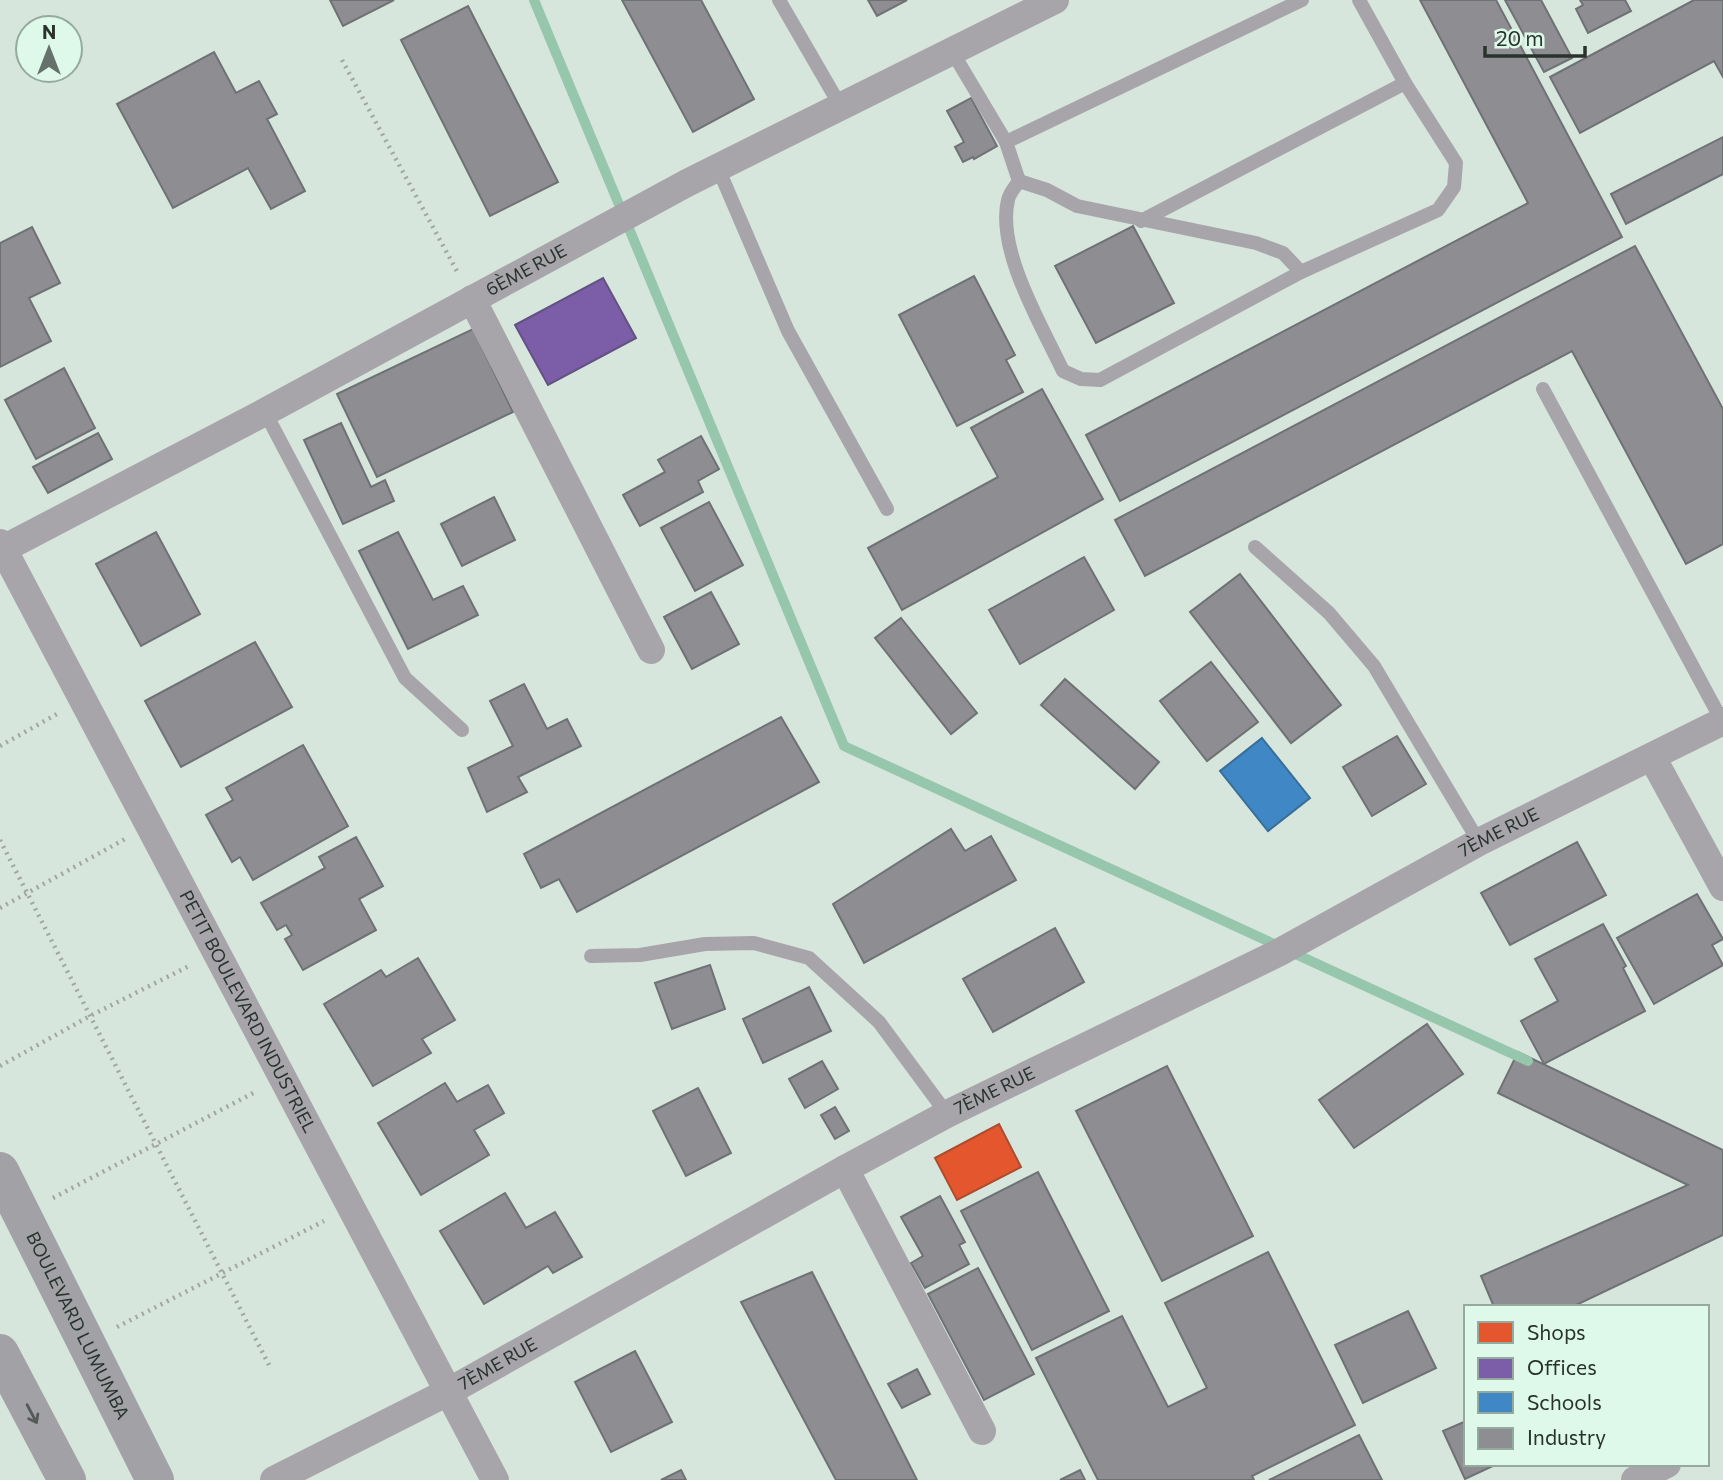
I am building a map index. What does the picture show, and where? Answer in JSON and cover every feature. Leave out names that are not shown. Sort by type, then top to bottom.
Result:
[{"type":"highway","name":"BOULEVARD LUMUMBA","points":[[0,1171],[155,1480]]},
{"type":"highway","points":[[0,1353],[67,1480]]},
{"type":"street","name":"6ÈME RUE","points":[[2,546],[265,412],[687,183],[1055,0]]},
{"type":"street","points":[[472,299],[651,650]]},
{"type":"street","name":"PETIT BOULEVARD INDUSTRIEL","points":[[2,546],[495,1480]]},
{"type":"street","name":"7ÈME RUE","points":[[274,1480],[448,1392],[947,1114],[1278,953],[1479,842],[1723,721]]},
{"type":"street","points":[[1652,757],[1723,887]]},
{"type":"street","points":[[845,1169],[982,1432]]},
{"type":"street","points":[[1635,1480],[1663,1466]]},
{"type":"lane","points":[[779,0],[841,107]]},
{"type":"lane","points":[[1006,142],[1302,0]]},
{"type":"lane","points":[[1019,181],[1008,198],[1010,256],[1063,371],[1081,379],[1100,380],[1301,272],[1438,210],[1454,187],[1456,163],[1405,83],[1359,0]]},
{"type":"lane","points":[[953,52],[1006,142],[1019,181]]},
{"type":"lane","points":[[1141,221],[1405,83]]},
{"type":"lane","points":[[718,168],[788,331],[887,509]]},
{"type":"lane","points":[[1019,181],[1047,190],[1077,206],[1256,243],[1283,253],[1301,272]]},
{"type":"lane","points":[[1543,389],[1723,721]]},
{"type":"lane","points":[[265,412],[405,678],[462,730]]},
{"type":"lane","points":[[1255,547],[1329,613],[1374,666],[1479,842]]},
{"type":"lane","points":[[591,956],[640,955],[705,944],[754,943],[809,958],[878,1022],[947,1114]]},
{"type":"path","points":[[342,60],[472,299]]},
{"type":"path","points":[[0,746],[60,713]]},
{"type":"path","points":[[0,908],[126,838]]},
{"type":"path","points":[[0,840],[269,1364]]},
{"type":"path","points":[[0,1066],[90,1016],[194,964]]},
{"type":"path","points":[[53,1198],[259,1090]]},
{"type":"path","points":[[116,1327],[330,1218]]},
{"type":"building: Shops","points":[[999,1124],[1021,1167],[957,1200],[935,1158]]},
{"type":"building: Offices","points":[[603,278],[636,338],[548,385],[515,325]]},
{"type":"building: Schools","points":[[1262,738],[1310,798],[1268,831],[1220,771]]},
{"type":"building: Industry","points":[[330,0],[394,0],[343,26]]},
{"type":"building: Industry","points":[[622,0],[701,0],[754,99],[693,132]]},
{"type":"building: Industry","points":[[868,0],[907,0],[877,16]]},
{"type":"building: Industry","points":[[1420,0],[1496,0],[1622,237],[1120,501],[1086,435],[1528,203]]},
{"type":"building: Industry","points":[[1505,0],[1541,0],[1572,58],[1544,72]]},
{"type":"building: Industry","points":[[1580,0],[1625,0],[1631,11],[1588,33],[1576,9],[1583,5]]},
{"type":"building: Industry","points":[[1694,0],[1723,0],[1723,77],[1714,61],[1580,133],[1550,77]]},
{"type":"building: Industry","points":[[468,6],[558,182],[490,216],[401,40]]},
{"type":"building: Industry","points":[[214,52],[236,93],[259,81],[277,114],[267,119],[305,191],[271,209],[248,168],[173,208],[117,104]]},
{"type":"building: Industry","points":[[971,98],[997,146],[963,162],[955,147],[964,142],[947,111]]},
{"type":"building: Industry","points":[[1723,137],[1723,174],[1626,224],[1611,194]]},
{"type":"building: Industry","points":[[1133,226],[1174,303],[1096,343],[1055,266]]},
{"type":"building: Industry","points":[[32,227],[60,283],[29,298],[51,341],[0,367],[0,243]]},
{"type":"building: Industry","points":[[1635,246],[1723,409],[1723,544],[1686,564],[1572,351],[1145,576],[1115,520]]},
{"type":"building: Industry","points":[[974,276],[1015,355],[1006,360],[1023,392],[957,426],[899,315]]},
{"type":"building: Industry","points":[[473,329],[513,412],[377,477],[337,394]]},
{"type":"building: Industry","points":[[64,368],[95,428],[36,459],[5,400]]},
{"type":"building: Industry","points":[[1042,389],[1103,499],[902,610],[868,548],[998,477],[971,428]]},
{"type":"building: Industry","points":[[341,423],[371,487],[385,480],[394,501],[343,524],[304,440]]},
{"type":"building: Industry","points":[[98,433],[112,459],[48,493],[33,467]]},
{"type":"building: Industry","points":[[701,436],[719,469],[698,481],[703,492],[640,526],[623,495],[665,472],[658,460]]},
{"type":"building: Industry","points":[[494,497],[515,540],[462,566],[441,524]]},
{"type":"building: Industry","points":[[709,502],[743,565],[695,591],[661,528]]},
{"type":"building: Industry","points":[[156,532],[200,614],[141,646],[96,564]]},
{"type":"building: Industry","points":[[398,532],[433,600],[463,586],[478,615],[408,649],[359,551]]},
{"type":"building: Industry","points":[[1084,557],[1114,610],[1020,664],[989,610]]},
{"type":"building: Industry","points":[[1240,574],[1341,705],[1291,743],[1190,612]]},
{"type":"building: Industry","points":[[711,592],[739,644],[692,669],[664,617]]},
{"type":"building: Industry","points":[[901,618],[977,713],[951,734],[875,638]]},
{"type":"building: Industry","points":[[255,642],[292,707],[181,767],[145,701]]},
{"type":"building: Industry","points":[[1211,662],[1258,722],[1207,761],[1160,701]]},
{"type":"building: Industry","points":[[1065,679],[1159,762],[1135,789],[1041,705]]},
{"type":"building: Industry","points":[[524,684],[547,729],[567,719],[581,746],[518,777],[527,792],[487,812],[468,768],[513,746],[490,701]]},
{"type":"building: Industry","points":[[781,717],[819,782],[577,912],[559,879],[541,888],[524,854]]},
{"type":"building: Industry","points":[[1397,736],[1426,784],[1372,816],[1343,767]]},
{"type":"building: Industry","points":[[303,745],[348,826],[253,880],[240,857],[232,862],[206,815],[233,800],[226,788]]},
{"type":"building: Industry","points":[[951,829],[965,851],[991,836],[1016,880],[864,963],[833,904]]},
{"type":"building: Industry","points":[[356,837],[383,886],[359,899],[376,930],[303,970],[285,939],[292,935],[286,925],[277,930],[261,903],[325,868],[319,857]]},
{"type":"building: Industry","points":[[1577,842],[1606,895],[1510,945],[1481,893]]},
{"type":"building: Industry","points":[[1697,894],[1723,939],[1712,945],[1723,965],[1654,1004],[1617,938]]},
{"type":"building: Industry","points":[[1603,924],[1626,966],[1623,968],[1645,1011],[1544,1064],[1521,1021],[1558,1001],[1535,959]]},
{"type":"building: Industry","points":[[1055,928],[1084,982],[993,1032],[963,979]]},
{"type":"building: Industry","points":[[418,958],[455,1020],[422,1039],[431,1053],[373,1086],[324,1004],[381,970],[386,977]]},
{"type":"building: Industry","points":[[710,965],[725,1009],[672,1029],[655,983]]},
{"type":"building: Industry","points":[[809,987],[831,1031],[763,1063],[743,1019]]},
{"type":"building: Industry","points":[[1427,1024],[1463,1074],[1354,1148],[1319,1100]]},
{"type":"building: Industry","points":[[1518,1052],[1723,1150],[1723,1235],[1576,1305],[1493,1305],[1481,1276],[1688,1185],[1498,1093]]},
{"type":"building: Industry","points":[[822,1061],[838,1089],[805,1108],[789,1079]]},
{"type":"building: Industry","points":[[1167,1066],[1253,1236],[1162,1281],[1076,1111]]},
{"type":"building: Industry","points":[[445,1083],[457,1102],[488,1085],[504,1113],[474,1130],[489,1155],[421,1195],[378,1123]]},
{"type":"building: Industry","points":[[698,1088],[731,1153],[686,1176],[653,1111]]},
{"type":"building: Industry","points":[[835,1107],[849,1131],[835,1139],[821,1115]]},
{"type":"building: Industry","points":[[1038,1172],[1109,1311],[1032,1350],[961,1211]]},
{"type":"building: Industry","points":[[505,1193],[526,1228],[555,1212],[582,1257],[553,1273],[548,1266],[484,1304],[440,1231]]},
{"type":"building: Industry","points":[[940,1196],[965,1242],[959,1245],[969,1264],[925,1288],[911,1263],[923,1256],[901,1217]]},
{"type":"building: Industry","points":[[1268,1252],[1355,1425],[1252,1476],[1254,1480],[1098,1480],[1036,1358],[1122,1316],[1168,1407],[1207,1388],[1165,1303]]},
{"type":"building: Industry","points":[[978,1268],[1034,1374],[984,1400],[928,1294]]},
{"type":"building: Industry","points":[[812,1272],[917,1480],[836,1480],[741,1302]]},
{"type":"building: Industry","points":[[1408,1311],[1436,1368],[1363,1403],[1335,1345]]},
{"type":"building: Industry","points":[[635,1351],[672,1422],[611,1452],[575,1382]]},
{"type":"building: Industry","points":[[917,1369],[930,1394],[902,1408],[888,1384]]},
{"type":"building: Industry","points":[[1464,1422],[1464,1466],[1493,1466],[1465,1479],[1443,1431]]},
{"type":"building: Industry","points":[[1359,1435],[1382,1480],[1269,1480]]},
{"type":"building: Industry","points":[[681,1470],[686,1480],[661,1480]]},
{"type":"building: Industry","points":[[1080,1470],[1085,1480],[1060,1480]]},
{"type":"waterway","points":[[534,0],[844,746],[1528,1061]]}]
